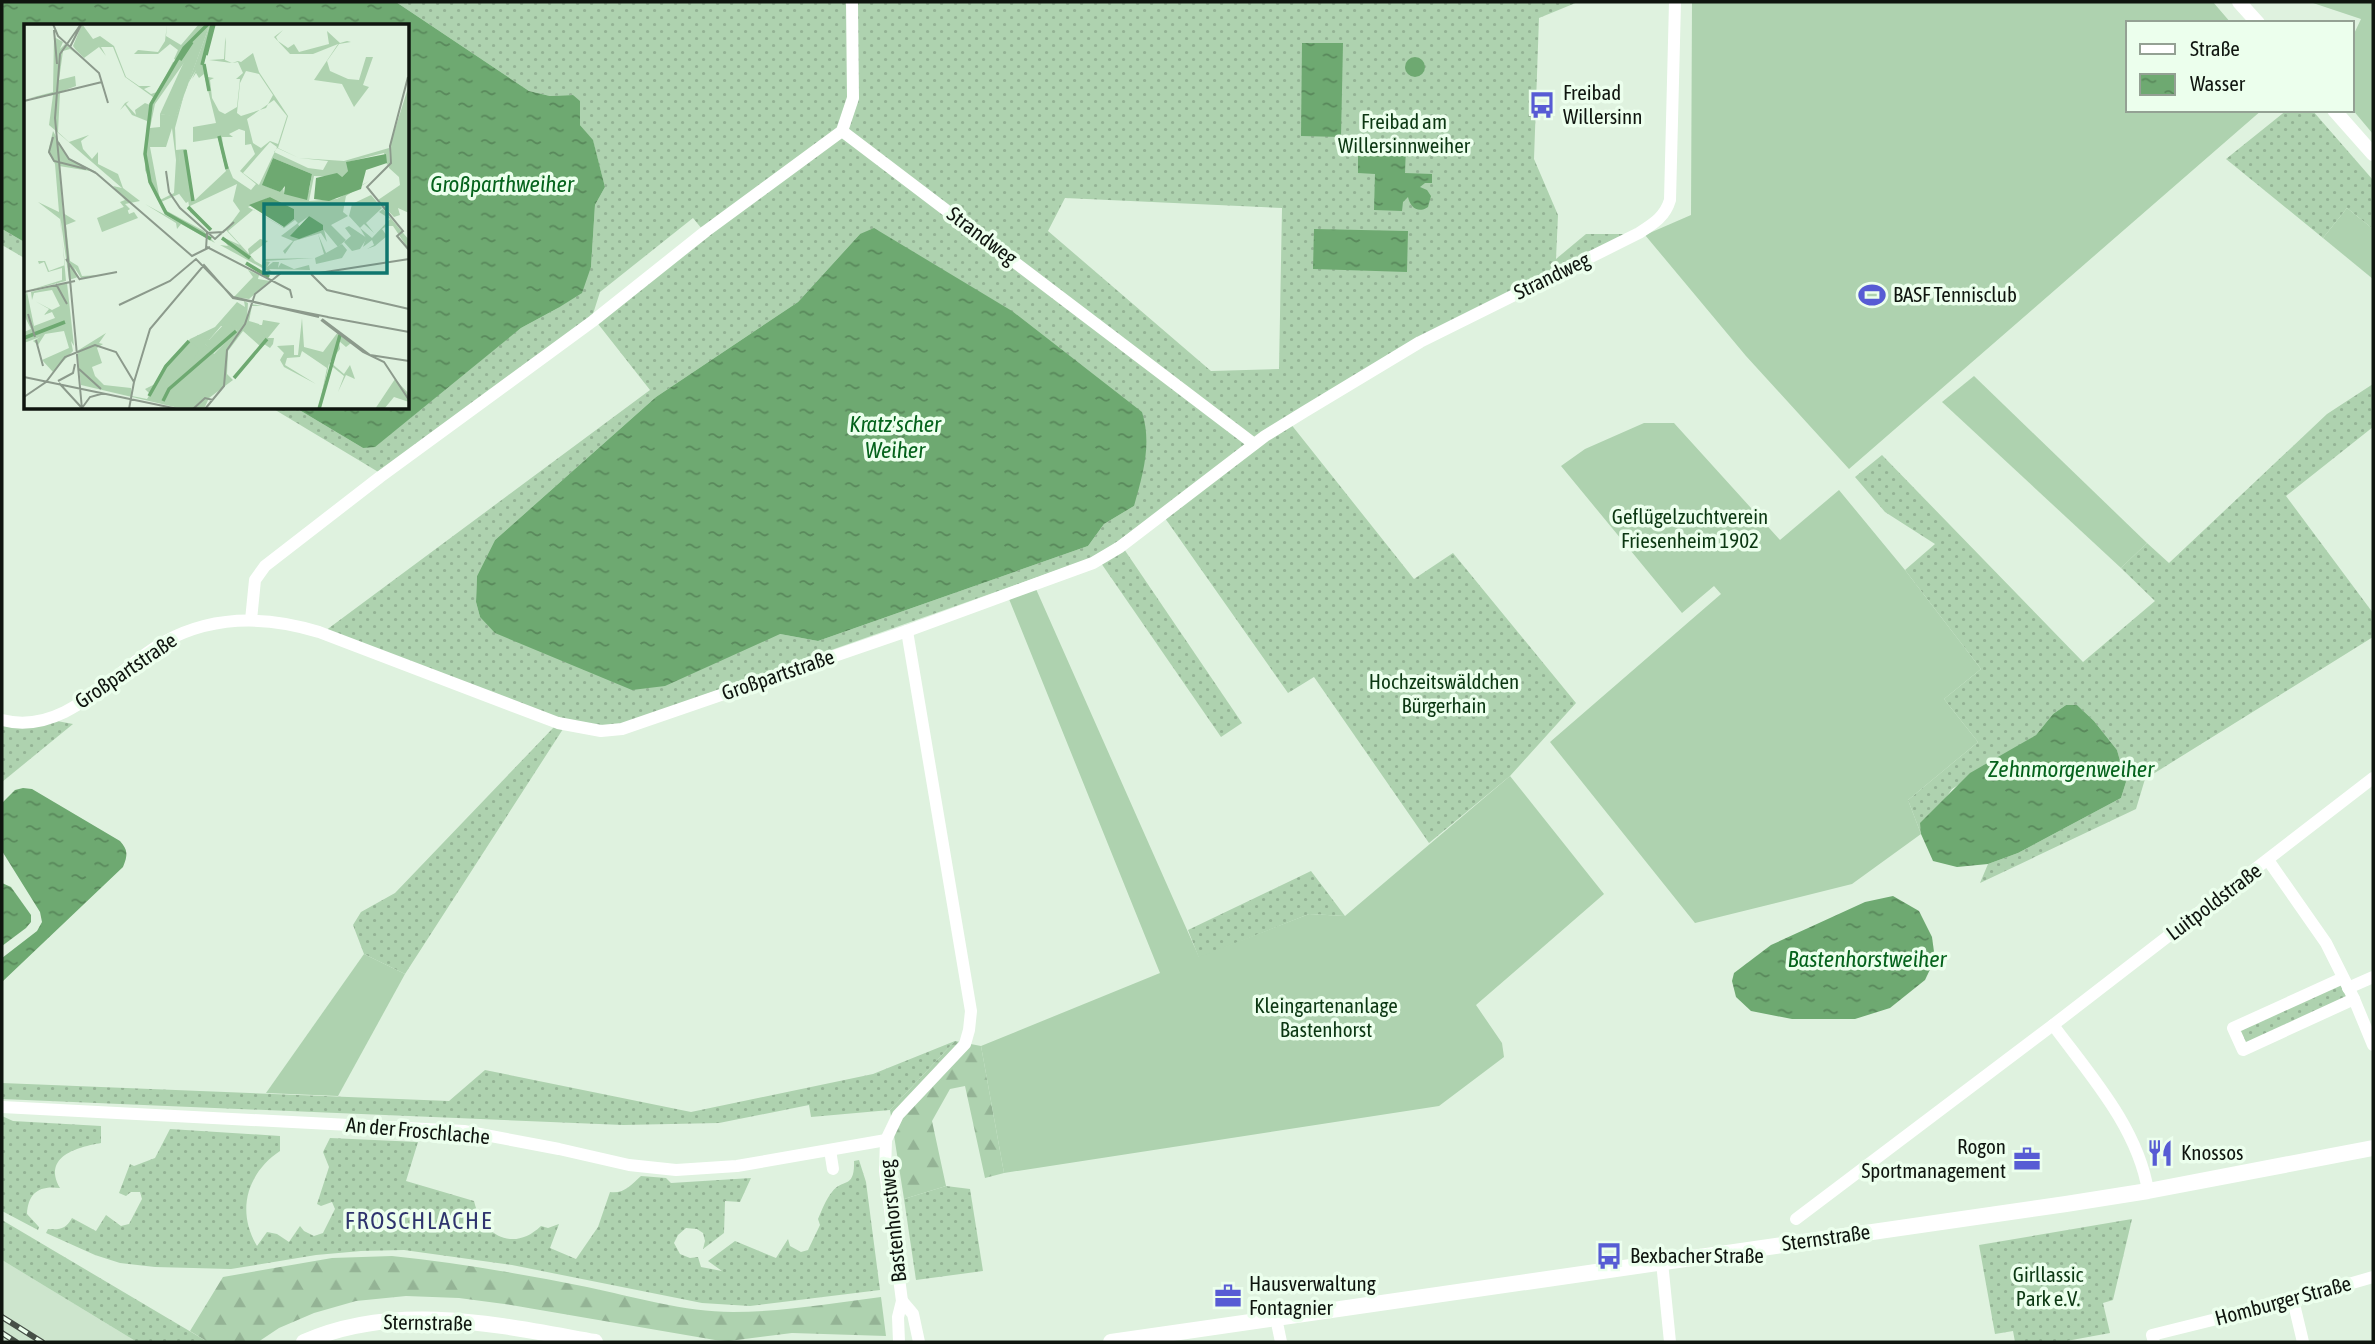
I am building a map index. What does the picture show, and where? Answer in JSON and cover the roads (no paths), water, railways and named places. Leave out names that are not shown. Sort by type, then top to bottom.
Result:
[{"type":"main road","name":"Sternstraße","points":[[1111,1342],[2148,1191],[2373,1148]]},
{"type":"main road","name":"Sternstraße","points":[[304,1342],[351,1326],[375,1322],[450,1320],[595,1342]]},
{"type":"street","points":[[251,620],[255,580],[265,566],[842,131],[853,97],[852,2]]},
{"type":"street","name":"Strandweg","points":[[907,631],[1093,564],[1254,444],[1420,342],[1639,233],[1658,220],[1667,210],[1670,200],[1675,2]]},
{"type":"street","points":[[2239,2],[2256,21]]},
{"type":"street","points":[[2336,112],[2373,154]]},
{"type":"street","name":"Strandweg","points":[[842,131],[1254,444]]},
{"type":"street","name":"Großpartstraße","points":[[2,720],[25,723],[55,716],[72,708],[166,641],[209,625],[251,620],[289,624],[319,632],[558,723],[601,732],[622,729],[907,631]]},
{"type":"street","name":"Bastenhorstweg","points":[[900,1342],[898,1317],[902,1301],[885,1171],[886,1140],[898,1115],[965,1044],[971,1011],[907,631]]},
{"type":"street","name":"Luitpoldstraße","points":[[1796,1219],[2373,779]]},
{"type":"street","points":[[2268,860],[2326,943],[2373,1045]]},
{"type":"street","points":[[2349,988],[2243,1050],[2233,1028],[2349,988],[2373,977]]},
{"type":"street","points":[[2053,1025],[2125,1129],[2145,1175],[2148,1191]]},
{"type":"street","name":"An der Froschlache","points":[[2,1107],[464,1131],[559,1149],[629,1166],[676,1170],[737,1166],[886,1140]]},
{"type":"street","points":[[830,1150],[833,1169]]},
{"type":"street","points":[[1662,1262],[1670,1342]]},
{"type":"street","name":"Homburger Straße","points":[[2153,1339],[2373,1277]]},
{"type":"street","points":[[2293,1300],[2303,1342]]},
{"type":"street","name":"Bastenhorstweg","points":[[902,1301],[913,1314],[919,1342]]},
{"type":"street","points":[[1276,1318],[1280,1342]]},
{"type":"water","name":"Großparthweiher","points":[[2,2],[396,2],[529,91],[550,96],[573,95],[580,101],[580,125],[593,140],[605,187],[595,205],[591,267],[582,293],[521,328],[375,447],[363,448],[299,410],[410,410],[410,24],[24,24],[24,242],[2,229]]},
{"type":"water","points":[[1302,43],[1343,43],[1341,137],[1301,136]]},
{"type":"water","points":[[1415,57],[1422,60],[1425,67],[1422,74],[1415,77],[1408,74],[1405,67],[1408,60]]},
{"type":"water","points":[[1358,144],[1406,146],[1405,173],[1432,174],[1432,183],[1425,183],[1420,187],[1427,190],[1431,196],[1428,207],[1421,210],[1415,208],[1408,197],[1403,202],[1402,211],[1374,210],[1375,174],[1358,173]]},
{"type":"water","name":"Kratz'scher Weiher","points":[[874,228],[1012,311],[1142,412],[1146,447],[1134,506],[1104,524],[1088,546],[818,641],[780,634],[665,686],[632,690],[495,633],[480,617],[476,602],[477,576],[495,540],[656,397],[798,302],[860,234]]},
{"type":"water","points":[[1314,229],[1408,231],[1407,272],[1313,269]]},
{"type":"water","name":"Zehnmorgenweiher","points":[[2066,705],[2077,705],[2117,750],[2126,782],[2121,798],[2018,853],[1988,864],[1957,867],[1933,861],[1921,834],[1920,823],[1970,773],[2036,735],[2053,714]]},
{"type":"water","points":[[32,789],[120,841],[126,850],[126,856],[123,867],[2,982],[2,958],[37,931],[42,922],[40,912],[2,851],[2,803],[15,790]]},
{"type":"water","points":[[2,883],[11,887],[31,915],[31,922],[2,946]]},
{"type":"water","name":"Bastenhorstweiher","points":[[1893,896],[1919,911],[1932,937],[1935,959],[1925,980],[1890,1008],[1855,1019],[1792,1019],[1751,1011],[1736,997],[1732,981],[1734,973],[1771,945],[1865,902]]},
{"type":"railway","points":[[2,1317],[42,1342]]},
{"type":"railway","points":[[2,1333],[16,1342]]},
{"type":"place","name":"Freibad Willersinn","points":[[1542,105]]},
{"type":"place","name":"BASF Tennisclub","points":[[1872,295]]},
{"type":"place","name":"Knossos","points":[[2160,1153]]},
{"type":"place","name":"Rogon Sportmanagement","points":[[2027,1159]]},
{"type":"place","name":"Bexbacher Straße","points":[[1609,1256]]},
{"type":"place","name":"Hausverwaltung Fontagnier","points":[[1228,1296]]},
{"type":"district","name":"FROSCHLACHE","points":[[419,1221]]},
{"type":"park label","name":"Freibad am Willersinnweiher","points":[[1404,134]]},
{"type":"park label","name":"Geflügelzuchtverein Friesenheim 1902","points":[[1690,529]]},
{"type":"park label","name":"Hochzeitswäldchen Bürgerhain","points":[[1444,694]]},
{"type":"park label","name":"Kleingartenanlage Bastenhorst","points":[[1326,1018]]},
{"type":"park label","name":"Girllassic Park e.V.","points":[[2048,1287]]}]
